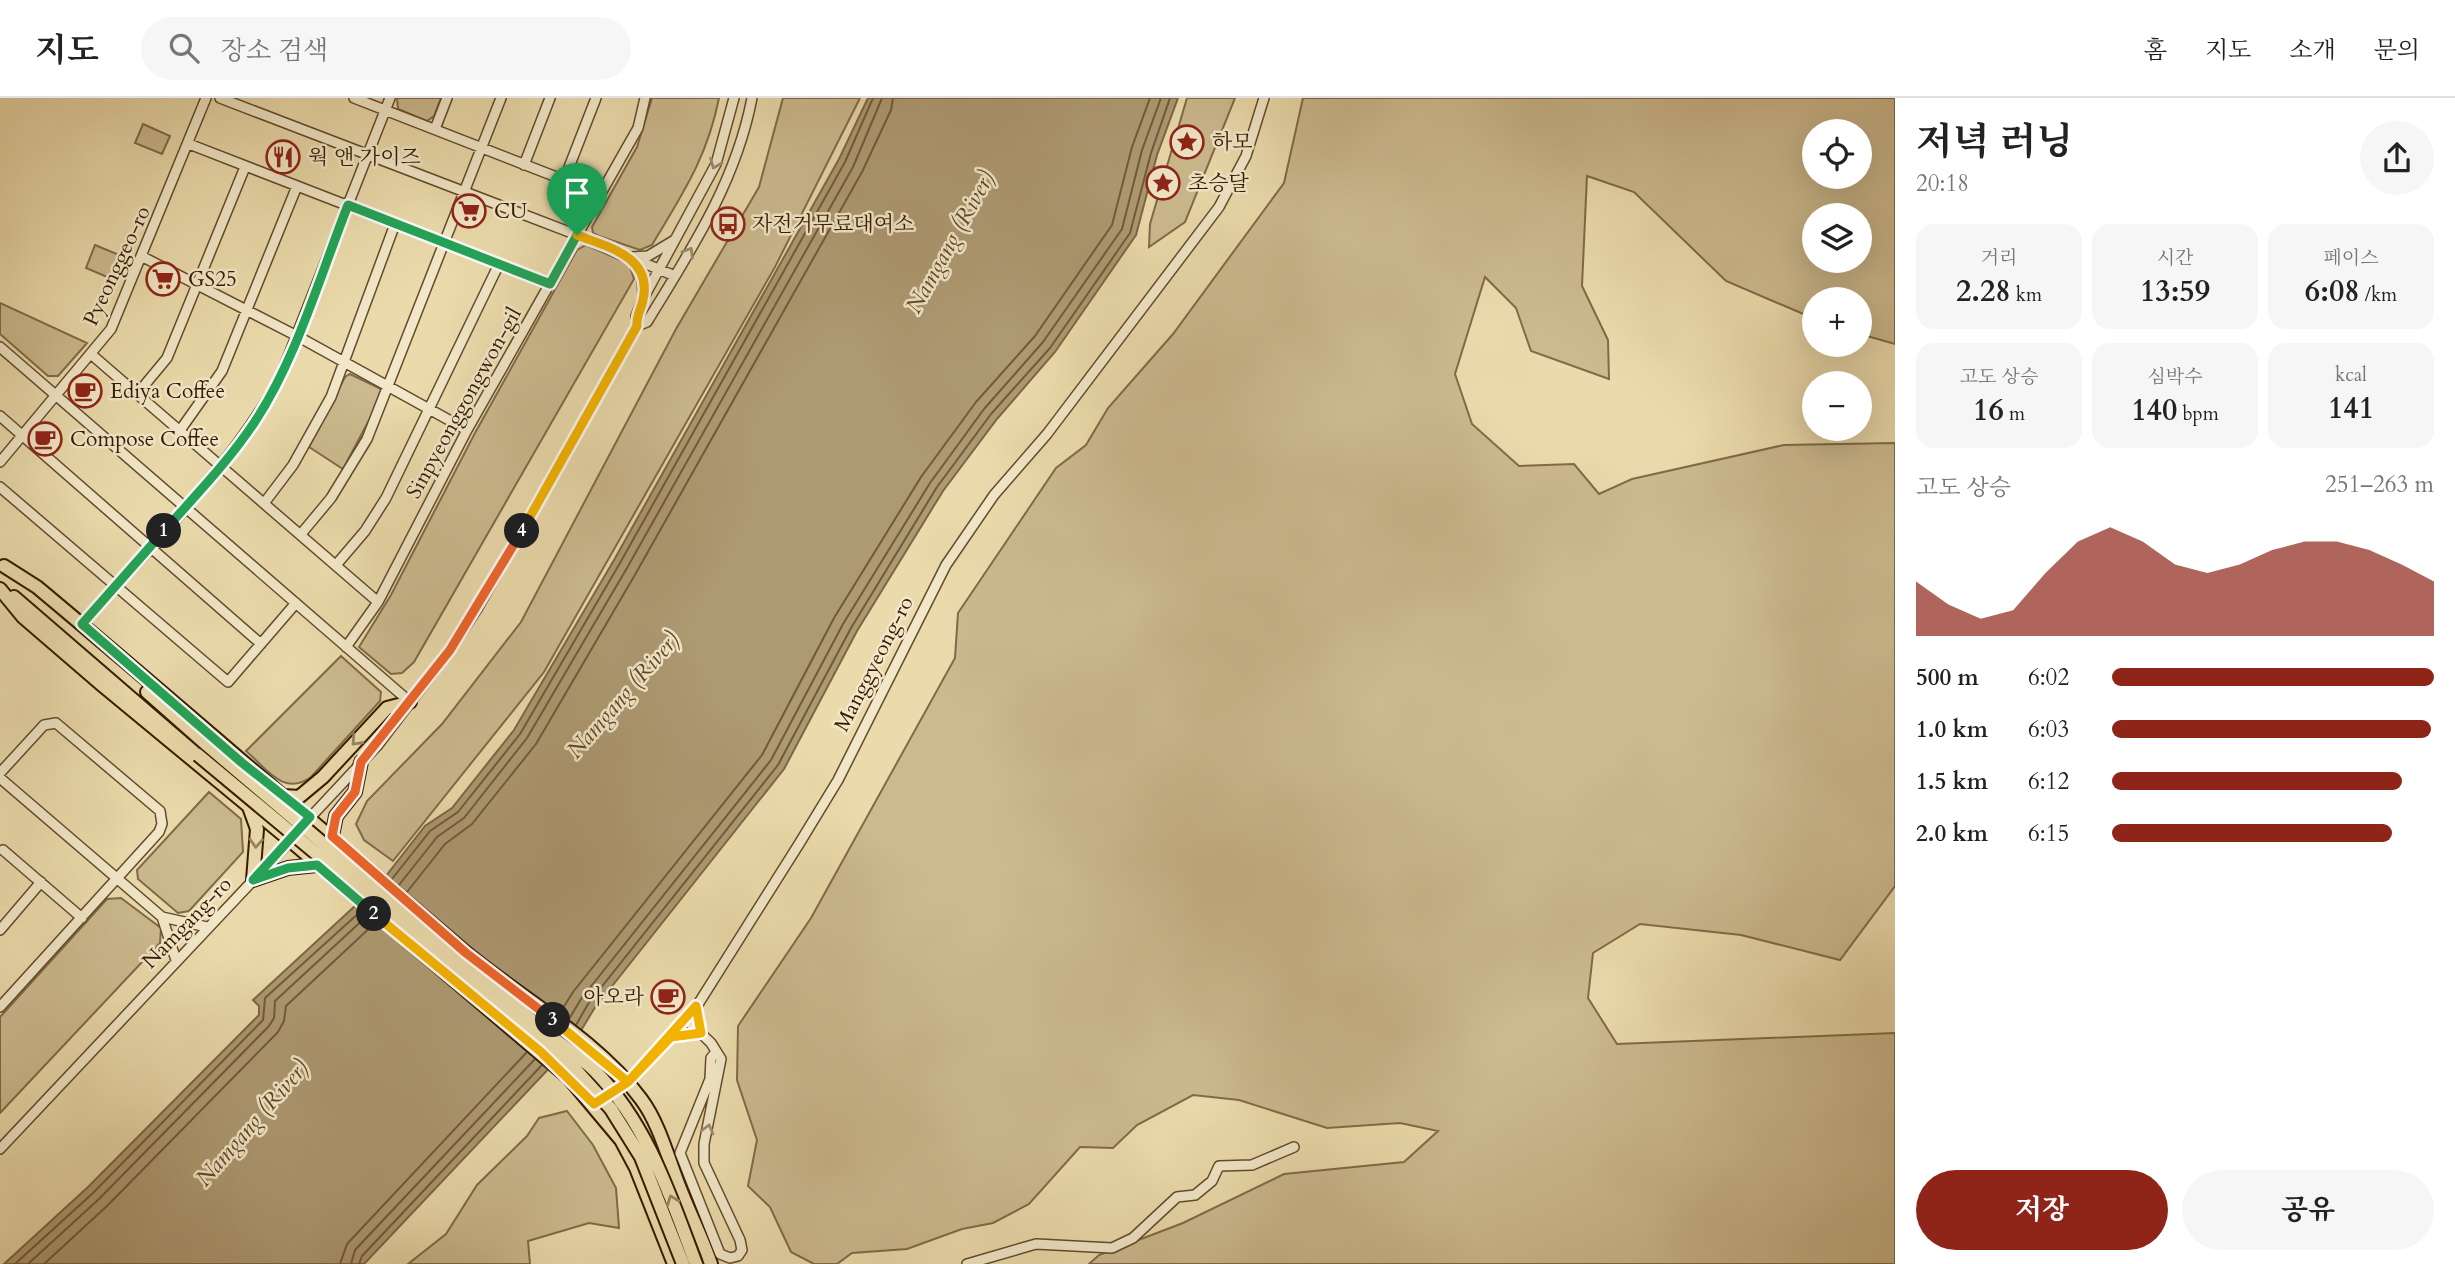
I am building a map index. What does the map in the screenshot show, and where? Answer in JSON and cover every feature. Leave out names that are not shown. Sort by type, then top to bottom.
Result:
[{"type":"main road","points":[[2,565],[37,587],[82,624],[466,953],[598,1055],[628,1082],[644,1102],[657,1129],[711,1264]]},
{"type":"main road","points":[[2,565],[207,745],[549,1035],[594,1070],[627,1108],[650,1147],[696,1264]]},
{"type":"main road","points":[[0,587],[574,1068],[611,1109],[640,1157],[683,1264]]},
{"type":"main road","points":[[0,587],[23,617],[569,1078],[594,1104],[621,1140],[636,1168],[674,1264]]},
{"type":"main road","points":[[284,796],[299,797],[323,777],[387,708],[410,702]]},
{"type":"main road","points":[[332,836],[336,816],[355,792],[361,762]]},
{"type":"main road","points":[[249,807],[257,829],[253,880],[288,868],[317,865]]},
{"type":"main road","points":[[594,1104],[628,1082]]},
{"type":"street","name":"Pyeonggeo-ro","points":[[0,462],[111,329],[143,257],[206,98]]},
{"type":"street","points":[[220,98],[369,153],[675,276]]},
{"type":"street","points":[[355,98],[600,194]]},
{"type":"street","points":[[82,624],[223,465],[255,422],[279,380],[390,98]]},
{"type":"street","points":[[435,130],[447,98]]},
{"type":"street","points":[[302,534],[331,498],[354,462],[390,388],[501,98]]},
{"type":"street","points":[[524,165],[550,98]]},
{"type":"street","points":[[564,180],[596,98]]},
{"type":"street","name":"Sinpyeonggongwon-gil","points":[[346,647],[378,602],[467,430],[638,128],[645,98]]},
{"type":"street","name":"Namgang-ro","points":[[0,1149],[291,841],[361,762],[450,650],[477,609],[637,326],[636,316],[643,299],[716,164],[734,98]]},
{"type":"street","name":"Namgang-ro","points":[[637,326],[648,322],[720,200],[734,169],[752,98]]},
{"type":"street","name":"Manggyeong-ro","points":[[628,1082],[687,1020],[838,780],[946,565],[994,495],[1047,434],[1219,207],[1246,156],[1264,98]]},
{"type":"street","points":[[189,144],[550,284]]},
{"type":"street","points":[[138,393],[167,358],[245,167]]},
{"type":"street","points":[[181,429],[222,371],[297,186]]},
{"type":"street","points":[[265,502],[313,432],[344,363],[395,223]]},
{"type":"street","points":[[630,257],[649,256],[674,240]]},
{"type":"street","points":[[143,257],[297,336],[467,430]]},
{"type":"street","points":[[630,257],[642,271],[643,299]]},
{"type":"street","points":[[336,565],[365,531],[386,498],[427,408],[499,264]]},
{"type":"street","points":[[0,347],[410,702]]},
{"type":"street","points":[[92,355],[223,465],[378,602]]},
{"type":"street","points":[[0,416],[261,644]]},
{"type":"street","points":[[0,487],[228,682],[296,603]]},
{"type":"street","points":[[0,1007],[82,918],[118,878],[159,832],[162,816],[152,804],[56,723],[44,725],[0,775],[118,878],[162,917],[207,927]]},
{"type":"street","points":[[1,850],[82,918]]},
{"type":"street","points":[[0,930],[41,882]]},
{"type":"street","points":[[162,917],[176,960]]},
{"type":"street","points":[[696,1006],[701,1033]]},
{"type":"street","points":[[687,1020],[701,1033],[716,1052],[720,1059],[704,1144],[704,1163],[740,1240],[742,1250],[738,1256],[730,1258],[720,1254],[680,1153],[710,1079],[710,1058],[716,1052]]},
{"type":"street","points":[[671,1037],[701,1033]]},
{"type":"street","points":[[967,1264],[1036,1244],[1112,1248],[1133,1238],[1177,1197],[1195,1195],[1212,1181],[1219,1166],[1252,1164],[1294,1147]]},
{"type":"shaded area","points":[[397,98],[441,98],[434,116],[427,121],[398,109]]},
{"type":"shaded area","points":[[652,98],[719,98],[708,139],[693,174],[652,245],[640,250],[599,236],[593,233],[592,227],[637,147]]},
{"type":"shaded area","points":[[783,98],[860,98],[775,267],[544,672],[393,861],[364,840],[356,824],[367,801],[442,724],[521,622],[676,329],[759,187]]},
{"type":"shaded area","points":[[1187,98],[1235,98],[1185,222],[1149,247],[1150,224]]},
{"type":"shaded area","points":[[1303,98],[1895,98],[1895,344],[1872,337],[1872,287],[1802,287],[1802,313],[1726,281],[1634,192],[1587,176],[1582,286],[1608,340],[1609,379],[1531,351],[1516,308],[1485,277],[1455,374],[1472,424],[1519,466],[1574,464],[1599,494],[1632,479],[1784,445],[1895,443],[1895,886],[1840,960],[1741,935],[1640,924],[1593,953],[1588,998],[1617,1044],[1895,1033],[1895,1264],[1089,1264],[1099,1255],[1183,1223],[1284,1174],[1404,1162],[1438,1131],[1400,1123],[1327,1128],[1239,1100],[1193,1095],[1137,1125],[1113,1148],[1080,1147],[1029,1204],[993,1223],[962,1229],[907,1249],[852,1253],[837,1264],[814,1264],[791,1252],[770,1207],[748,1186],[757,1140],[737,1080],[738,1026],[811,918],[955,658],[958,613],[1056,468],[1086,445],[1108,408],[1173,334],[1284,183]]},
{"type":"shaded area","points":[[143,124],[170,136],[162,154],[135,143]]},
{"type":"shaded area","points":[[95,245],[124,257],[114,280],[86,268]]},
{"type":"shaded area","points":[[586,245],[629,264],[634,279],[414,662],[402,673],[391,674],[359,647],[391,595],[475,433],[577,250]]},
{"type":"shaded area","points":[[0,303],[87,343],[58,376],[48,376],[0,334]]},
{"type":"shaded area","points":[[350,374],[381,389],[382,396],[343,469],[309,447],[345,377]]},
{"type":"shaded area","points":[[341,656],[381,692],[380,701],[311,777],[292,784],[284,782],[246,751]]},
{"type":"shaded area","points":[[209,792],[241,819],[243,852],[189,911],[178,913],[138,879],[137,870]]},
{"type":"shaded area","points":[[121,898],[161,928],[160,943],[0,1113],[0,1017],[107,899]]},
{"type":"shaded area","points":[[567,1111],[593,1145],[616,1188],[619,1228],[589,1223],[528,1241],[530,1264],[408,1264],[446,1234],[477,1185],[527,1136],[539,1118]]},
{"type":"water","name":"Namgang (River)","points":[[868,98],[1178,98],[1157,155],[1136,235],[1055,352],[997,419],[943,491],[857,631],[784,769],[594,1009],[574,1042],[364,1264],[4,1264],[88,1187],[259,1015],[259,1006],[253,1000],[382,881],[425,826],[452,808],[514,730],[614,560],[839,159]]},
{"type":"place","name":"하모","points":[[1187,142]]},
{"type":"place","name":"웍 앤 가이즈","points":[[283,157]]},
{"type":"place","name":"초승달","points":[[1163,183]]},
{"type":"place","name":"CU","points":[[469,211]]},
{"type":"place","name":"자전거무료대여소","points":[[728,224]]},
{"type":"place","name":"GS25","points":[[163,279]]},
{"type":"place","name":"Ediya Coffee","points":[[85,391]]},
{"type":"place","name":"Compose Coffee","points":[[45,439]]},
{"type":"place","name":"아오라","points":[[668,997]]},
{"type":"route","points":[[577,235],[550,284],[348,205],[279,380],[255,422],[223,465],[82,624],[241,762],[310,817],[253,880],[288,868],[317,865],[541,1052],[594,1104],[628,1082],[671,1037],[701,1033],[696,1006],[690,1017],[628,1082],[598,1055],[466,953],[332,836],[336,816],[355,792],[361,762],[377,746],[450,650],[477,609],[637,326],[636,316],[643,299],[643,275],[640,268],[630,257],[577,235]]}]
